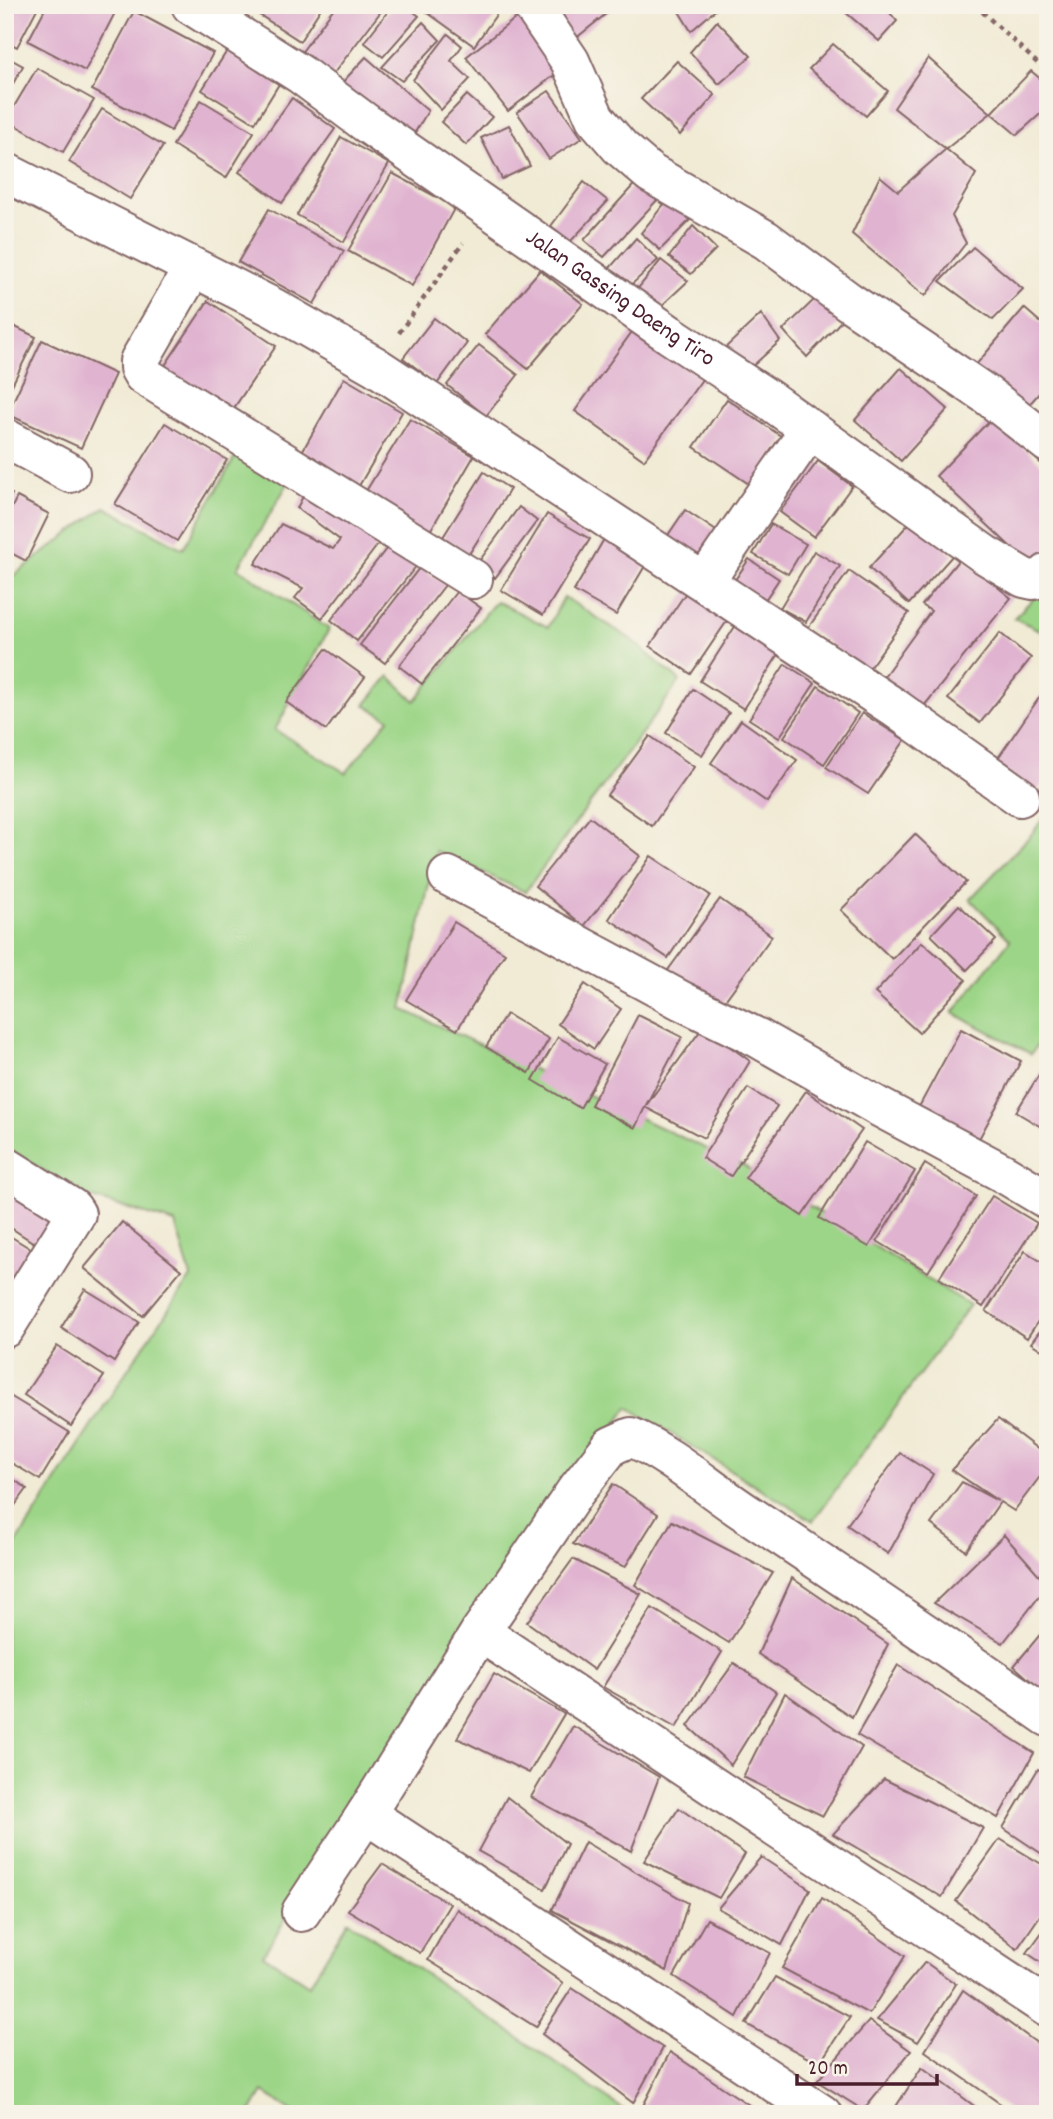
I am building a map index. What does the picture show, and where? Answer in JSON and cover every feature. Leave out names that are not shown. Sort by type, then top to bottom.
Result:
[{"type":"street","name":"Jalan Gassing Daeng Tiro","points":[[191,5],[300,74],[488,208],[810,429],[949,530],[1024,578],[1033,580],[1048,573]]},
{"type":"street","points":[[532,5],[570,61],[595,118],[620,147],[650,173],[766,240],[987,395],[1048,443]]},
{"type":"street","points":[[5,172],[274,308],[375,366],[705,581],[892,706],[1020,797]]},
{"type":"street","points":[[193,268],[139,361],[143,375],[473,579]]},
{"type":"street","points":[[705,581],[810,429]]},
{"type":"street","points":[[5,438],[70,473]]},
{"type":"street","points":[[448,876],[682,1001],[758,1038],[1048,1200]]},
{"type":"street","points":[[5,1166],[72,1208],[76,1214],[5,1328]]},
{"type":"street","points":[[301,1912],[480,1632],[575,1492],[611,1446],[631,1437],[676,1461],[717,1494],[1048,1717]]},
{"type":"street","points":[[480,1632],[1048,2008]]},
{"type":"street","points":[[366,1814],[821,2114]]},
{"type":"path","points":[[975,5],[1048,73]]},
{"type":"path","points":[[375,366],[488,208]]},
{"type":"green space","points":[[242,445],[290,480],[238,568],[329,629],[275,730],[346,773],[389,719],[365,705],[389,676],[415,701],[496,601],[548,627],[564,597],[629,638],[680,681],[525,892],[436,851],[402,1009],[744,1166],[970,1305],[813,1521],[628,1407],[387,1758],[263,1955],[309,1985],[348,1921],[630,2114],[297,2114],[263,2092],[250,2114],[5,2114],[5,1561],[126,1372],[191,1277],[175,1223],[83,1195],[5,1147],[5,582],[105,507],[183,549]]},
{"type":"green space","points":[[1048,584],[1048,634],[1014,618]]},
{"type":"green space","points":[[1048,812],[1048,1030],[1031,1054],[953,1013],[1010,940],[970,899],[1030,836]]},
{"type":"building","points":[[5,5],[39,5],[17,47],[5,41]]},
{"type":"building","points":[[47,5],[119,5],[85,71],[28,41]]},
{"type":"building","points":[[244,5],[323,5],[300,41]]},
{"type":"building","points":[[336,5],[375,5],[382,10],[324,86],[293,64]]},
{"type":"building","points":[[393,5],[405,5],[419,16],[383,57],[364,42]]},
{"type":"building","points":[[417,5],[503,5],[474,46]]},
{"type":"building","points":[[539,5],[617,5],[570,43]]},
{"type":"building","points":[[675,5],[721,5],[691,31]]},
{"type":"building","points":[[837,5],[883,5],[897,21],[879,41]]},
{"type":"building","points":[[134,11],[213,53],[171,131],[92,90]]},
{"type":"building","points":[[520,15],[562,69],[508,111],[466,57]]},
{"type":"building","points":[[717,21],[751,56],[719,84],[690,52]]},
{"type":"building","points":[[423,22],[440,40],[402,81],[382,67]]},
{"type":"building","points":[[448,34],[462,46],[451,61],[470,79],[441,110],[413,80]]},
{"type":"building","points":[[833,44],[888,91],[866,116],[809,69]]},
{"type":"building","points":[[227,51],[279,84],[255,123],[202,90]]},
{"type":"building","points":[[5,56],[23,66],[5,98]]},
{"type":"building","points":[[366,57],[428,111],[409,142],[339,86]]},
{"type":"building","points":[[928,58],[991,113],[946,149],[894,108]]},
{"type":"building","points":[[677,61],[715,95],[680,135],[641,99]]},
{"type":"building","points":[[37,68],[94,100],[63,152],[6,120]]},
{"type":"building","points":[[1031,71],[1048,85],[1048,107],[1017,135],[991,113]]},
{"type":"building","points":[[549,91],[582,138],[549,159],[517,112]]},
{"type":"building","points":[[467,95],[492,117],[466,145],[441,122]]},
{"type":"building","points":[[292,98],[335,129],[282,203],[239,172]]},
{"type":"building","points":[[201,100],[254,132],[226,178],[173,145]]},
{"type":"building","points":[[102,109],[163,146],[130,199],[69,162]]},
{"type":"building","points":[[509,125],[530,166],[502,179],[481,138]]},
{"type":"building","points":[[341,137],[389,164],[344,242],[297,215]]},
{"type":"building","points":[[946,149],[976,174],[952,216],[966,243],[925,296],[852,234],[880,176],[898,191]]},
{"type":"building","points":[[392,173],[455,207],[412,286],[348,251]]},
{"type":"building","points":[[640,178],[660,197],[604,257],[584,240]]},
{"type":"building","points":[[584,182],[608,201],[571,241],[551,226]]},
{"type":"building","points":[[669,198],[691,219],[660,250],[641,233]]},
{"type":"building","points":[[269,209],[344,251],[314,304],[238,262]]},
{"type":"building","points":[[693,226],[716,249],[691,274],[669,257]]},
{"type":"building","points":[[636,238],[658,260],[629,287],[609,269]]},
{"type":"building","points":[[973,247],[1023,289],[993,320],[940,281]]},
{"type":"building","points":[[661,260],[688,281],[657,310],[635,292]]},
{"type":"building","points":[[540,270],[583,304],[528,369],[485,334]]},
{"type":"building","points":[[820,294],[846,316],[807,357],[783,330]]},
{"type":"building","points":[[208,301],[276,346],[225,421],[158,376]]},
{"type":"building","points":[[1024,308],[1048,329],[1048,383],[1020,415],[970,372]]},
{"type":"building","points":[[761,314],[780,341],[746,372],[724,349]]},
{"type":"building","points":[[434,318],[467,343],[437,384],[403,358]]},
{"type":"building","points":[[5,322],[36,337],[5,399]]},
{"type":"building","points":[[634,329],[703,378],[644,460],[575,411]]},
{"type":"building","points":[[42,340],[115,374],[81,448],[7,414]]},
{"type":"building","points":[[479,345],[518,375],[486,416],[447,385]]},
{"type":"building","points":[[901,368],[948,409],[901,461],[855,420]]},
{"type":"building","points":[[344,378],[402,412],[356,491],[363,496],[410,419],[474,456],[423,543],[380,542],[322,618],[295,598],[303,588],[255,564],[281,524],[333,549],[340,540],[297,508],[314,475],[295,464]]},
{"type":"building","points":[[727,399],[785,439],[752,486],[694,447]]},
{"type":"building","points":[[992,418],[1048,470],[1048,549],[1031,566],[936,476]]},
{"type":"building","points":[[165,423],[227,460],[177,541],[115,504]]},
{"type":"building","points":[[818,461],[852,486],[814,537],[780,512]]},
{"type":"building","points":[[484,472],[510,489],[469,554],[443,537]]},
{"type":"building","points":[[5,491],[12,494],[5,508]]},
{"type":"building","points":[[17,497],[49,514],[26,561],[5,550],[5,521]]},
{"type":"building","points":[[519,507],[537,521],[495,578],[477,564]]},
{"type":"building","points":[[685,510],[728,539],[703,576],[660,547]]},
{"type":"building","points":[[547,514],[590,539],[543,615],[501,590]]},
{"type":"building","points":[[913,519],[953,555],[909,604],[869,568]]},
{"type":"building","points":[[771,524],[806,544],[788,574],[753,554]]},
{"type":"building","points":[[607,534],[649,559],[616,615],[574,591]]},
{"type":"building","points":[[390,544],[417,565],[357,641],[331,620]]},
{"type":"building","points":[[814,551],[840,566],[806,622],[780,608]]},
{"type":"building","points":[[961,557],[1011,598],[920,711],[882,679],[931,611],[922,605]]},
{"type":"building","points":[[749,559],[779,579],[761,606],[731,586]]},
{"type":"building","points":[[420,567],[445,585],[385,663],[360,645]]},
{"type":"building","points":[[849,571],[909,613],[867,671],[808,628]]},
{"type":"building","points":[[689,588],[731,615],[691,674],[650,646]]},
{"type":"building","points":[[457,591],[481,608],[422,684],[399,666]]},
{"type":"building","points":[[736,625],[780,652],[744,709],[700,681]]},
{"type":"building","points":[[1000,633],[1031,658],[980,723],[948,699]]},
{"type":"building","points":[[326,649],[365,677],[326,730],[286,702]]},
{"type":"building","points":[[785,664],[815,683],[779,738],[749,719]]},
{"type":"building","points":[[818,686],[858,713],[824,764],[784,737]]},
{"type":"building","points":[[693,689],[729,713],[702,755],[666,733]]},
{"type":"building","points":[[1043,692],[1048,695],[1048,776],[1037,792],[994,764]]},
{"type":"building","points":[[862,713],[905,740],[868,794],[826,767]]},
{"type":"building","points":[[741,720],[797,760],[767,802],[711,763]]},
{"type":"building","points":[[650,736],[694,767],[652,826],[607,795]]},
{"type":"building","points":[[590,817],[640,856],[584,926],[535,886]]},
{"type":"building","points":[[915,834],[966,882],[892,959],[841,910]]},
{"type":"building","points":[[651,856],[710,895],[668,958],[609,919]]},
{"type":"building","points":[[720,899],[772,936],[715,1014],[663,977]]},
{"type":"building","points":[[959,905],[996,940],[967,970],[931,935]]},
{"type":"building","points":[[454,922],[505,953],[457,1030],[406,1000]]},
{"type":"building","points":[[922,942],[966,980],[919,1033],[875,993]]},
{"type":"building","points":[[585,984],[621,1009],[594,1049],[558,1024]]},
{"type":"building","points":[[506,1014],[549,1039],[529,1073],[486,1047]]},
{"type":"building","points":[[638,1015],[682,1037],[635,1128],[591,1105]]},
{"type":"building","points":[[703,1027],[750,1061],[704,1138],[645,1107]]},
{"type":"building","points":[[961,1029],[1021,1061],[973,1150],[913,1118]]},
{"type":"building","points":[[558,1037],[605,1064],[580,1108],[533,1080]]},
{"type":"building","points":[[1048,1060],[1048,1131],[1016,1112]]},
{"type":"building","points":[[748,1088],[777,1106],[731,1176],[702,1158]]},
{"type":"building","points":[[806,1091],[862,1130],[802,1216],[745,1178]]},
{"type":"building","points":[[865,1142],[915,1171],[869,1247],[819,1218]]},
{"type":"building","points":[[925,1164],[976,1196],[928,1272],[877,1241]]},
{"type":"building","points":[[5,1174],[65,1213],[42,1248],[5,1224]]},
{"type":"building","points":[[992,1196],[1037,1223],[983,1307],[939,1278]]},
{"type":"building","points":[[122,1222],[181,1270],[143,1316],[84,1268]]},
{"type":"building","points":[[5,1233],[36,1252],[5,1297]]},
{"type":"building","points":[[1025,1251],[1048,1266],[1048,1306],[1027,1338],[986,1311]]},
{"type":"building","points":[[85,1289],[139,1322],[114,1362],[61,1328]]},
{"type":"building","points":[[1048,1320],[1048,1354],[1031,1343]]},
{"type":"building","points":[[57,1346],[104,1376],[71,1426],[24,1395]]},
{"type":"building","points":[[5,1393],[69,1432],[40,1480],[5,1459]]},
{"type":"building","points":[[998,1419],[1048,1457],[1048,1466],[1014,1511],[1000,1502],[966,1551],[931,1524],[962,1482],[998,1501],[952,1470]]},
{"type":"building","points":[[900,1453],[933,1474],[888,1554],[847,1525]]},
{"type":"building","points":[[5,1473],[27,1489],[5,1519]]},
{"type":"building","points":[[613,1484],[658,1514],[625,1567],[573,1544]]},
{"type":"building","points":[[672,1521],[773,1573],[729,1643],[635,1585]]},
{"type":"building","points":[[1004,1535],[1048,1585],[1003,1643],[934,1603]]},
{"type":"building","points":[[573,1559],[641,1594],[594,1670],[527,1622]]},
{"type":"building","points":[[792,1578],[888,1644],[852,1717],[758,1654]]},
{"type":"building","points":[[652,1608],[722,1652],[676,1728],[603,1687]]},
{"type":"building","points":[[1048,1625],[1048,1696],[1014,1666]]},
{"type":"building","points":[[734,1663],[776,1692],[731,1765],[688,1726]]},
{"type":"building","points":[[898,1665],[1034,1753],[998,1818],[857,1735]]},
{"type":"building","points":[[494,1674],[564,1714],[529,1773],[457,1738]]},
{"type":"building","points":[[785,1693],[862,1747],[823,1816],[743,1777]]},
{"type":"building","points":[[573,1726],[659,1777],[631,1851],[531,1797]]},
{"type":"building","points":[[1038,1769],[1048,1775],[1048,1858],[1003,1828]]},
{"type":"building","points":[[884,1779],[983,1828],[942,1897],[833,1834]]},
{"type":"building","points":[[507,1797],[567,1844],[545,1889],[478,1851]]},
{"type":"building","points":[[679,1808],[745,1854],[719,1898],[644,1861]]},
{"type":"building","points":[[1000,1839],[1048,1868],[1048,1904],[1017,1949],[956,1901]]},
{"type":"building","points":[[585,1842],[688,1903],[667,1971],[552,1910]]},
{"type":"building","points":[[761,1857],[810,1889],[782,1945],[718,1908]]},
{"type":"building","points":[[382,1864],[450,1904],[420,1953],[348,1910]]},
{"type":"building","points":[[822,1898],[905,1956],[869,2014],[782,1968]]},
{"type":"building","points":[[457,1909],[563,1983],[536,2027],[428,1960]]},
{"type":"building","points":[[707,1919],[770,1953],[737,2017],[674,1976]]},
{"type":"building","points":[[1048,1924],[1048,1967],[1027,1953]]},
{"type":"building","points":[[925,1962],[956,1984],[918,2042],[877,2020]]},
{"type":"building","points":[[775,1977],[850,2017],[819,2064],[746,2024]]},
{"type":"building","points":[[572,1988],[663,2048],[633,2103],[542,2034]]},
{"type":"building","points":[[963,1990],[1048,2051],[1048,2096],[1038,2114],[1015,2114],[925,2051]]},
{"type":"building","points":[[869,2021],[911,2051],[863,2110],[817,2081]]},
{"type":"building","points":[[670,2052],[763,2114],[651,2114],[642,2108]]},
{"type":"building","points":[[922,2067],[985,2114],[891,2114]]}]
